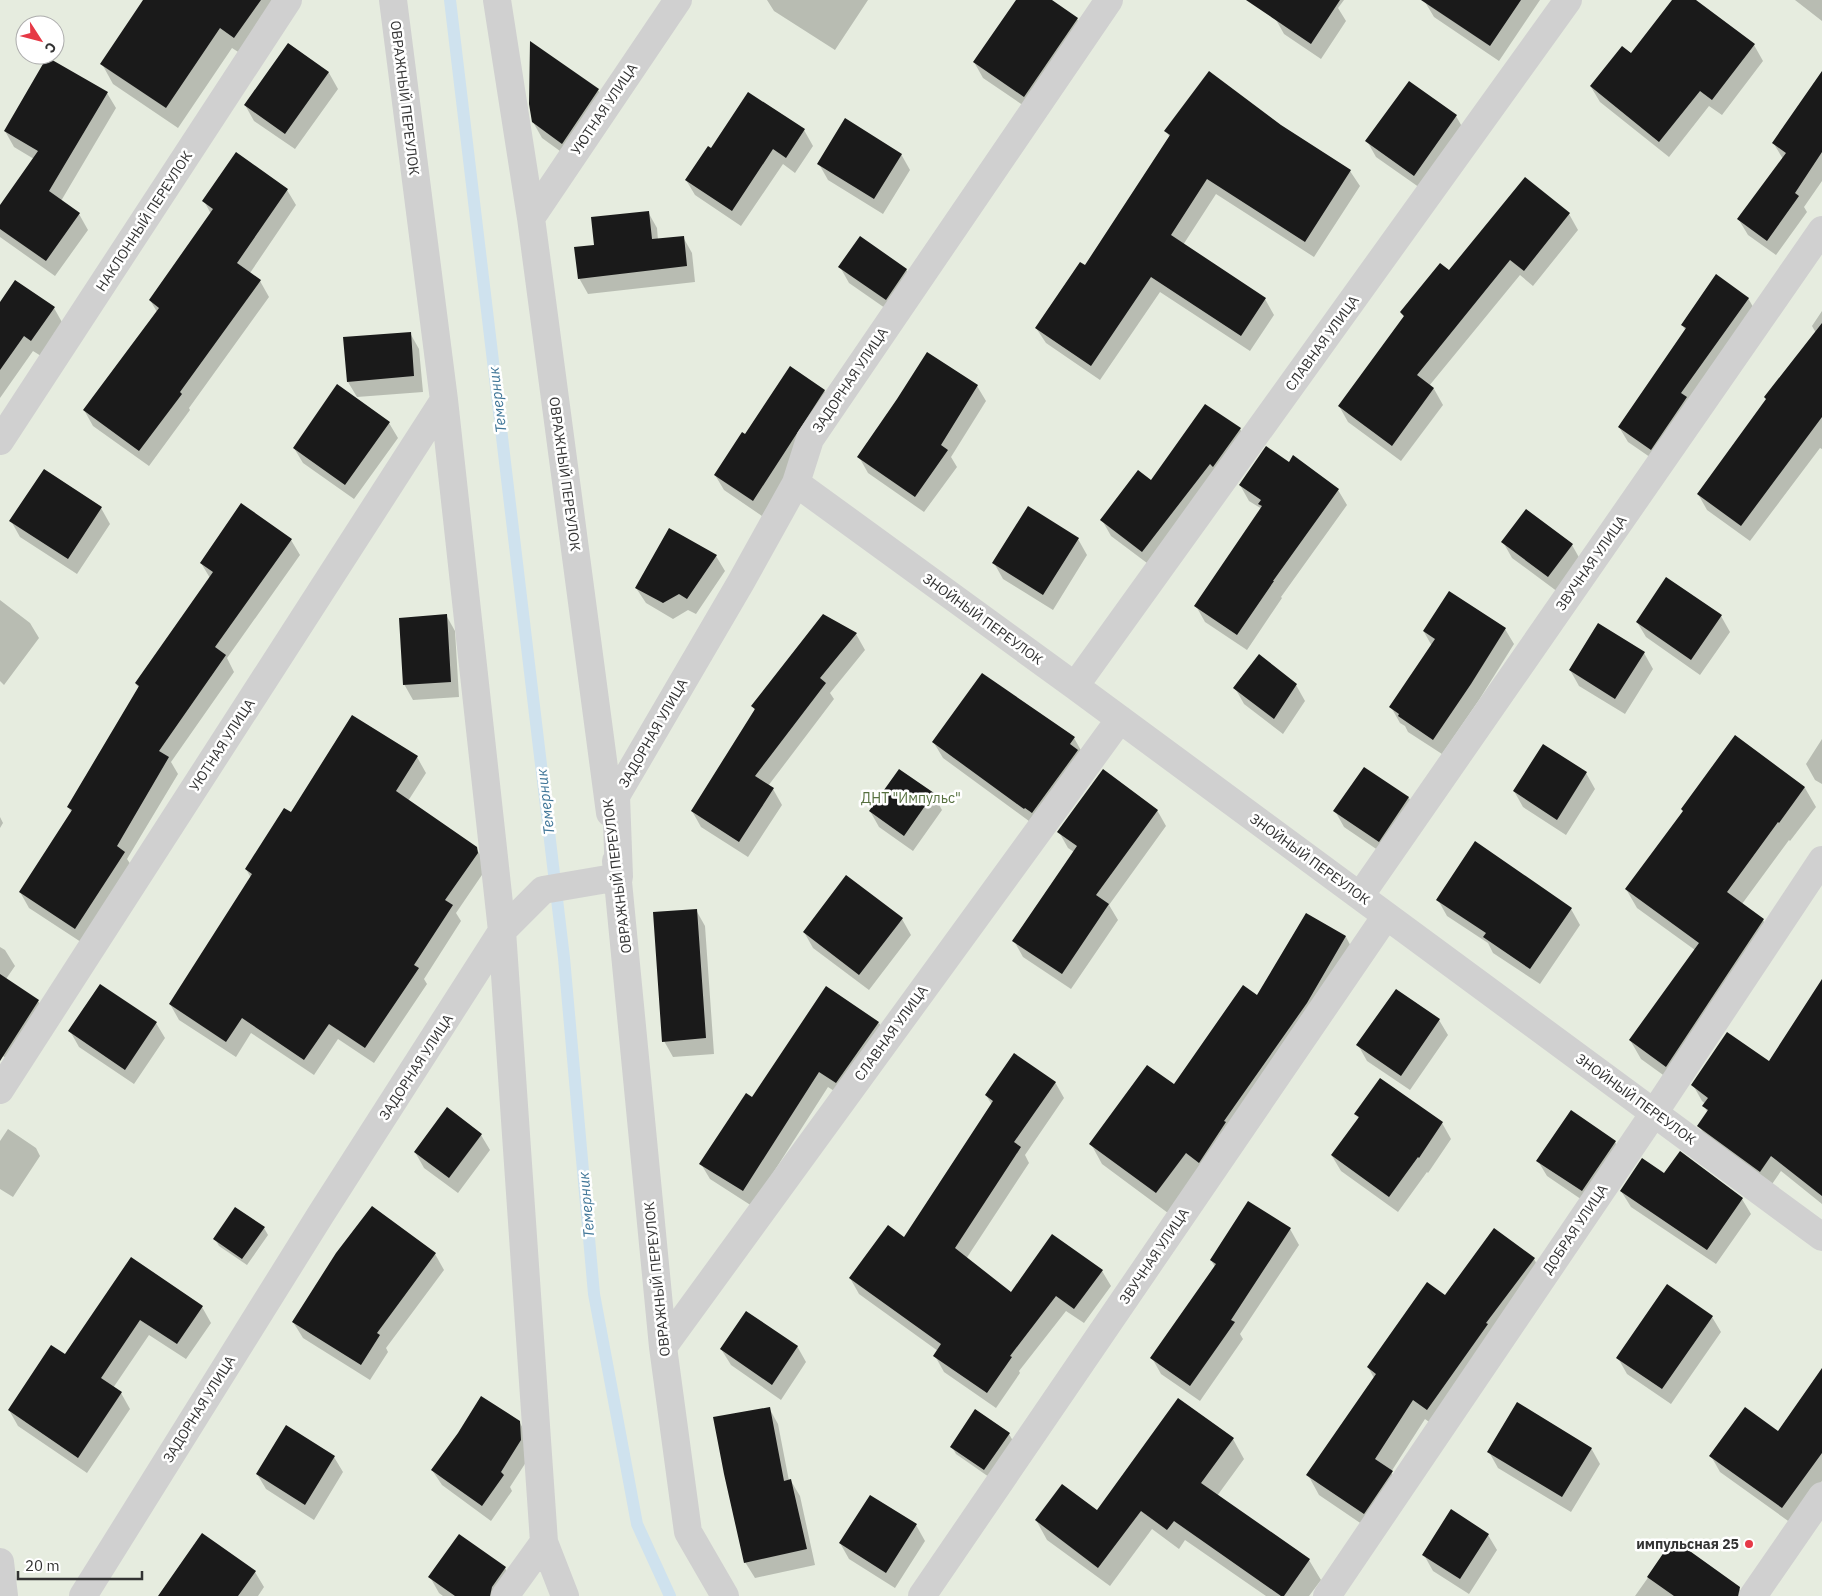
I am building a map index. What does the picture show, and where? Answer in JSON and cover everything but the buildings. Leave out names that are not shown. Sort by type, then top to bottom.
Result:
[{"type":"street","name":"НАКЛОННЫЙ ПЕРЕУЛОК","points":[[0,441],[288,0]]},
{"type":"street","name":"ОВРАЖНЫЙ ПЕРЕУЛОК","points":[[393,0],[444,400],[502,931],[544,1542],[565,1596]]},
{"type":"street","name":"ОВРАЖНЫЙ ПЕРЕУЛОК","points":[[497,0],[530,218],[618,877],[663,1347],[688,1532],[725,1596]]},
{"type":"street","name":"УЮТНАЯ УЛИЦА","points":[[530,218],[678,0]]},
{"type":"street","name":"ЗАДОРНАЯ УЛИЦА","points":[[83,1596],[321,1214],[502,931],[543,890],[618,877],[616,796],[741,582],[796,483],[810,439],[1109,0]]},
{"type":"street","name":"СЛАВНАЯ УЛИЦА","points":[[1075,686],[1568,0]]},
{"type":"street","name":"ЗВУЧНАЯ УЛИЦА","points":[[1360,896],[1822,230]]},
{"type":"street","name":"УЮТНАЯ УЛИЦА","points":[[0,1090],[444,400]]},
{"type":"street","name":"ЗНОЙНЫЙ ПЕРЕУЛОК","points":[[796,483],[1120,719],[1822,1237]]},
{"type":"street","name":"СЛАВНАЯ УЛИЦА","points":[[663,1347],[1120,719]]},
{"type":"street","name":"ДОБРАЯ УЛИЦА","points":[[1326,1596],[1654,1113],[1822,860]]},
{"type":"street","name":"ЗВУЧНАЯ УЛИЦА","points":[[922,1596],[1386,916]]},
{"type":"street","points":[[1752,1596],[1822,1496]]},
{"type":"street","points":[[505,1596],[544,1542]]},
{"type":"street","points":[[0,1562],[4,1596]]},
{"type":"green space","name":"ДНТ \"Импульс\"","points":[[0,0],[1822,0],[1822,1596],[0,1596]]},
{"type":"waterway","name":"Темерник","points":[[450,0],[564,958],[594,1294],[637,1524],[670,1596]]},
{"type":"place","name":"импульсная 25","points":[[1749,1544]]}]
